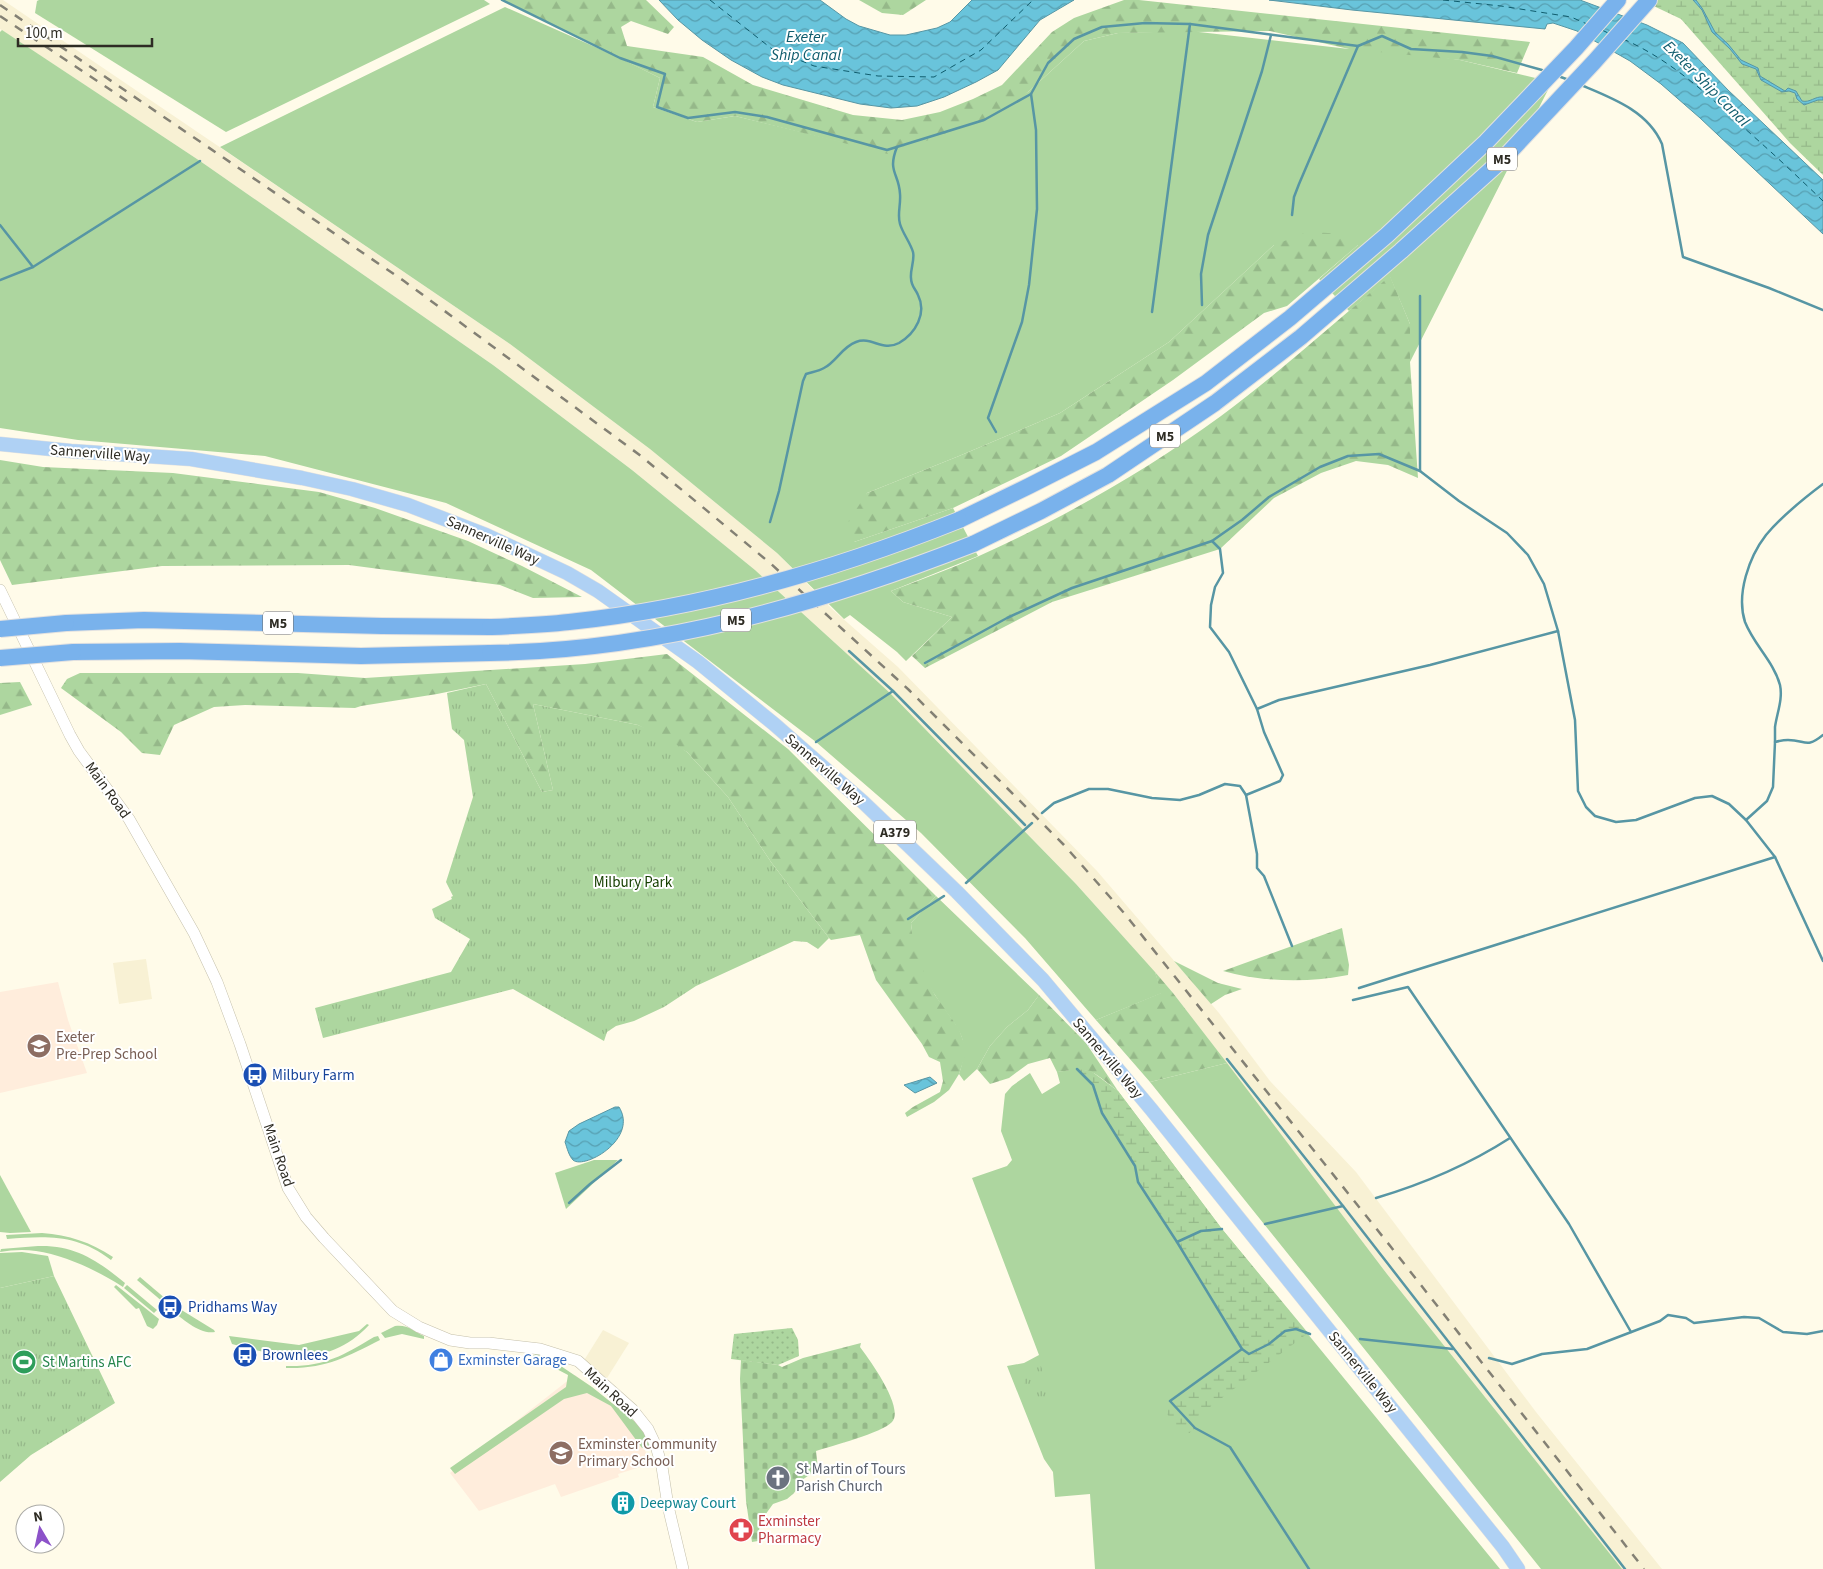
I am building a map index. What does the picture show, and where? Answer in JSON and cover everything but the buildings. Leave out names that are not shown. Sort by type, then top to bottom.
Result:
[{"type":"highway","name":"M5","points":[[0,629],[66,623],[144,620],[490,627],[568,622],[604,618],[709,598],[811,573],[882,550],[959,520],[1096,452],[1206,383],[1327,288],[1387,235],[1486,142],[1576,48],[1618,0]]},
{"type":"highway","name":"M5","points":[[0,658],[73,652],[180,651],[361,656],[545,651],[600,646],[725,623],[780,609],[921,564],[973,544],[1041,512],[1108,474],[1216,403],[1301,337],[1342,303],[1504,158],[1649,0]]},
{"type":"main road","name":"Sannerville Way","points":[[0,444],[191,459],[310,479],[408,505],[486,534],[567,574],[598,592],[698,662],[774,724],[863,802],[957,892],[1043,980],[1169,1132],[1497,1540],[1518,1569]]},
{"type":"street","name":"Main Road","points":[[0,590],[70,735],[129,819],[194,933],[217,982],[240,1044],[288,1188],[306,1217],[394,1311],[419,1327],[450,1340],[540,1349],[578,1361],[632,1409],[648,1429],[656,1446],[662,1466],[668,1506],[683,1569]]},
{"type":"shaded area","points":[[0,0],[3,0],[510,344],[650,449],[777,553],[832,609],[898,667],[1097,871],[1219,1013],[1270,1081],[1356,1172],[1536,1412],[1662,1569],[1622,1569],[1387,1274],[1173,993],[1076,884],[890,693],[755,570],[632,470],[493,365],[200,161],[0,29]]},
{"type":"shaded area","points":[[146,959],[152,999],[119,1004],[113,963]]},
{"type":"shaded area","name":"Exeter Pre-Prep School","points":[[58,982],[68,1020],[87,1073],[0,1093],[0,992]]},
{"type":"shaded area","points":[[603,1330],[629,1343],[607,1378],[583,1362]]},
{"type":"shaded area","name":"Exminster Community Primary School","points":[[575,1375],[624,1412],[642,1442],[650,1464],[618,1474],[619,1477],[561,1497],[555,1484],[479,1511],[450,1473]]},
{"type":"green space","points":[[484,0],[490,4],[226,132],[35,13],[37,1]]},
{"type":"green space","points":[[502,0],[646,0],[674,27],[668,34],[631,21],[621,27],[627,46],[703,57],[753,85],[853,115],[902,120],[940,112],[1002,85],[1052,32],[1074,18],[1124,0],[1139,0],[1530,42],[1517,73],[1460,60],[1349,49],[1270,31],[1118,33],[1084,41],[1028,92],[987,120],[888,154],[735,116],[697,122],[653,107],[660,78]]},
{"type":"green space","points":[[859,0],[926,0],[903,15],[882,13]]},
{"type":"green space","points":[[1641,0],[1823,0],[1823,175],[1790,143],[1681,19]]},
{"type":"green space","points":[[505,7],[620,58],[660,78],[653,107],[697,122],[735,116],[888,153],[1028,92],[1084,41],[1118,33],[1190,31],[1349,49],[1385,49],[1460,60],[1552,82],[1410,362],[1410,324],[1390,277],[1349,311],[1319,279],[1358,245],[1274,245],[1169,342],[1060,413],[867,493],[854,542],[953,508],[978,556],[891,591],[903,602],[952,617],[906,661],[850,615],[844,619],[777,553],[650,449],[510,344],[220,147]]},
{"type":"green space","points":[[2,30],[200,161],[493,365],[632,470],[755,570],[890,693],[1076,884],[1155,972],[1162,993],[1096,1020],[1025,938],[921,833],[816,742],[591,570],[446,503],[265,456],[78,440],[0,428],[0,32]]},
{"type":"green space","points":[[1307,232],[1349,234],[1358,245],[1287,306],[1264,313],[1173,380],[1061,456],[953,508],[854,542],[846,525],[867,493],[1060,413],[1169,342],[1274,245]]},
{"type":"green space","points":[[1390,276],[1410,324],[1410,362],[1418,478],[1388,465],[1356,461],[1321,473],[1274,498],[1220,549],[1052,602],[925,668],[912,656],[952,617],[903,602],[891,591],[968,561],[1042,526],[1073,510],[1163,456],[1221,416],[1286,365]]},
{"type":"green space","points":[[0,460],[43,467],[173,473],[319,492],[375,508],[468,541],[582,597],[533,598],[500,585],[349,565],[162,566],[12,585],[0,560]]},
{"type":"green space","points":[[667,654],[788,749],[936,896],[911,923],[913,943],[935,995],[959,1029],[965,1046],[964,1059],[959,1074],[949,1090],[934,1102],[907,1117],[905,1113],[940,1092],[943,1081],[940,1062],[929,1057],[922,1044],[876,980],[860,935],[831,940],[771,862],[728,797],[687,752],[638,725],[533,704],[553,790],[542,792],[486,684],[355,708],[245,705],[214,707],[174,725],[160,755],[142,753],[121,732],[61,688],[67,679],[80,673],[298,673],[365,678],[585,664]]},
{"type":"green space","points":[[20,682],[32,705],[0,715],[0,683]]},
{"type":"green space","name":"Milbury Park","points":[[486,684],[542,792],[553,790],[533,704],[638,725],[666,737],[687,752],[728,797],[771,862],[829,938],[818,949],[807,942],[794,941],[696,986],[664,1007],[634,1021],[616,1026],[607,1032],[604,1041],[513,989],[323,1038],[315,1008],[451,972],[470,939],[435,918],[432,909],[452,899],[451,897],[453,896],[446,882],[473,797],[464,740],[452,729],[447,693]]},
{"type":"green space","points":[[936,896],[1039,995],[1028,1010],[1007,1027],[990,1046],[977,1069],[964,1081],[959,1074],[963,1060],[963,1040],[955,1024],[928,983],[918,962],[912,942],[911,923]]},
{"type":"green space","points":[[1342,928],[1349,965],[1348,975],[1333,978],[1285,980],[1238,975],[1223,971]]},
{"type":"green space","points":[[1174,961],[1218,983],[1242,989],[1225,995],[1211,1004]]},
{"type":"green space","points":[[1155,972],[1227,1063],[1150,1082],[1096,1020],[1161,993]]},
{"type":"green space","points":[[1039,995],[1086,1043],[1118,1091],[1096,1074],[1085,1070],[1057,1072],[1050,1058],[1028,1064],[1009,1078],[990,1084],[977,1069],[990,1046],[1007,1027],[1028,1010]]},
{"type":"green space","points":[[1227,1063],[1387,1274],[1622,1569],[1541,1569],[1150,1082]]},
{"type":"green space","points":[[1077,1069],[1118,1091],[1222,1229],[1500,1569],[1095,1569],[1090,1494],[1055,1497],[1053,1472],[1044,1459],[1007,1366],[1024,1363],[1039,1355],[972,1178],[1007,1166],[1012,1160],[1001,1131],[1005,1094],[1012,1086],[1030,1073],[1042,1094],[1060,1083],[1057,1072]]},
{"type":"green space","points":[[1077,1069],[1091,1071],[1118,1091],[1222,1229],[1308,1333],[1190,1422],[1195,1428],[1187,1435],[1175,1426],[1162,1406],[1170,1404],[1242,1348],[1138,1182],[1135,1166],[1102,1113],[1093,1085]]},
{"type":"green space","points":[[594,1160],[618,1160],[566,1209],[555,1173]]},
{"type":"green space","points":[[0,1175],[31,1232],[0,1232]]},
{"type":"green space","points":[[42,1233],[61,1235],[79,1240],[113,1257],[111,1260],[86,1245],[74,1241],[49,1237],[7,1239],[6,1235]]},
{"type":"green space","points":[[51,1246],[74,1251],[105,1267],[125,1283],[123,1287],[81,1264],[47,1253],[31,1250],[0,1252],[1,1249]]},
{"type":"green space","points":[[22,1252],[48,1256],[54,1276],[0,1288],[0,1253]]},
{"type":"green space","points":[[54,1276],[115,1403],[31,1455],[0,1482],[0,1288]]},
{"type":"green space","points":[[140,1277],[173,1305],[170,1308],[137,1280]]},
{"type":"green space","points":[[116,1285],[159,1319],[153,1329],[147,1326],[139,1308],[136,1309],[114,1287]]},
{"type":"green space","points":[[127,1285],[157,1310],[154,1313],[124,1288]]},
{"type":"green space","points":[[175,1306],[215,1332],[203,1331],[192,1326],[171,1310]]},
{"type":"green space","points":[[367,1324],[369,1325],[354,1339],[338,1348],[321,1354],[304,1356],[269,1353],[232,1344],[229,1336],[299,1345],[359,1331]]},
{"type":"green space","points":[[395,1326],[410,1328],[424,1336],[424,1339],[402,1334],[385,1338],[381,1333]]},
{"type":"green space","points":[[792,1328],[798,1340],[799,1356],[778,1365],[731,1359],[734,1334]]},
{"type":"green space","points":[[378,1336],[380,1340],[335,1361],[300,1368],[286,1368],[286,1366],[311,1365],[332,1359]]},
{"type":"green space","points":[[861,1343],[860,1347],[878,1372],[890,1395],[895,1415],[892,1422],[868,1435],[816,1451],[818,1469],[802,1480],[800,1486],[787,1499],[773,1504],[760,1522],[758,1541],[752,1542],[746,1501],[740,1379],[741,1360],[782,1367],[803,1358]]},
{"type":"green space","points":[[540,1352],[592,1387],[643,1428],[650,1446],[642,1448],[611,1406],[587,1393],[564,1399],[455,1474],[450,1468],[566,1387],[568,1375],[532,1356]]},
{"type":"green space","points":[[1039,1361],[1054,1400],[1038,1408],[1027,1394],[1024,1386],[1028,1373]]},
{"type":"water","name":"Exeter Ship Canal","points":[[659,0],[820,0],[859,26],[890,35],[906,35],[937,28],[950,22],[972,0],[1074,0],[1040,20],[998,70],[944,97],[917,106],[891,108],[860,104],[783,85],[762,77],[731,60],[702,40],[678,20]]},
{"type":"water","name":"Exeter Ship Canal","points":[[1269,0],[1580,0],[1647,25],[1683,43],[1728,90],[1823,180],[1823,234],[1700,118],[1661,84],[1630,61],[1577,31],[1553,23],[1547,24],[1545,29]]},
{"type":"water","points":[[1693,0],[1696,0],[1702,8],[1715,32],[1741,60],[1758,68],[1760,76],[1785,91],[1788,88],[1796,91],[1802,101],[1820,97],[1823,97],[1823,100],[1804,105],[1797,99],[1795,93],[1789,91],[1782,92],[1761,80],[1756,69],[1742,64],[1730,49],[1712,32],[1702,10]]},
{"type":"water","points":[[930,1077],[937,1083],[915,1093],[904,1085]]},
{"type":"water","points":[[615,1107],[619,1107],[623,1119],[622,1130],[616,1140],[598,1156],[579,1162],[573,1160],[565,1142],[569,1131],[579,1124]]},
{"type":"waterway","points":[[502,0],[620,58],[665,74],[657,107],[688,118],[735,112],[767,117],[887,150],[984,120],[1031,94],[1048,63],[1074,39],[1102,27],[1145,23],[1190,24],[1358,46],[1382,36],[1411,49],[1492,56],[1542,70]]},
{"type":"waterway","points":[[1152,312],[1190,24]]},
{"type":"waterway","points":[[1202,305],[1201,274],[1208,235],[1262,71],[1271,35]]},
{"type":"waterway","points":[[1292,215],[1294,197],[1299,184],[1358,46]]},
{"type":"waterway","points":[[1558,76],[1569,80]]},
{"type":"waterway","points":[[1581,85],[1628,107],[1648,123],[1656,133],[1662,144],[1683,257],[1823,310]]},
{"type":"waterway","points":[[996,432],[988,418],[1022,322],[1029,285],[1037,209],[1036,130],[1031,94]]},
{"type":"waterway","points":[[770,522],[806,374],[820,370],[828,365],[847,347],[856,342],[867,341],[887,346],[899,343],[910,334],[918,322],[921,309],[920,302],[911,281],[913,252],[899,220],[900,194],[893,167],[897,147]]},
{"type":"waterway","points":[[0,280],[33,267],[200,161]]},
{"type":"waterway","points":[[0,225],[33,267]]},
{"type":"waterway","points":[[1420,296],[1420,471],[1459,501],[1507,533],[1528,555],[1544,584],[1558,631],[1575,720],[1578,791],[1586,807],[1595,816],[1616,822],[1636,820],[1695,798],[1712,796],[1729,804],[1746,820]]},
{"type":"waterway","points":[[925,663],[1007,618],[1072,588],[1212,541],[1242,520],[1269,497],[1320,467],[1348,456],[1379,454],[1420,471]]},
{"type":"waterway","points":[[1775,742],[1775,727],[1781,696],[1780,685],[1773,669],[1745,622],[1742,600],[1743,588],[1754,554],[1766,535],[1793,508],[1823,484]]},
{"type":"waterway","points":[[1212,541],[1220,549],[1223,573],[1215,587],[1211,605],[1210,627],[1229,652],[1257,709]]},
{"type":"waterway","points":[[1042,813],[1054,803],[1089,789],[1108,789],[1152,798],[1180,800],[1199,795],[1225,784],[1240,786],[1246,795],[1280,781],[1283,775],[1264,732],[1257,709],[1279,700],[1430,665],[1558,631]]},
{"type":"waterway","points":[[849,651],[893,691],[1025,825]]},
{"type":"waterway","points":[[816,742],[893,691]]},
{"type":"waterway","points":[[1359,988],[1775,857],[1746,820],[1767,801],[1773,787],[1775,742],[1794,740],[1809,743],[1823,735]]},
{"type":"waterway","points":[[1246,795],[1257,854],[1257,868],[1264,876],[1292,946]]},
{"type":"waterway","points":[[966,883],[1032,823]]},
{"type":"waterway","points":[[1775,857],[1823,961]]},
{"type":"waterway","points":[[908,919],[944,896]]},
{"type":"waterway","points":[[1353,1000],[1408,987],[1569,1224],[1631,1332]]},
{"type":"waterway","points":[[1227,1059],[1625,1569]]},
{"type":"waterway","points":[[1077,1069],[1093,1085],[1102,1113],[1135,1166],[1138,1182],[1242,1349],[1249,1354],[1269,1344],[1285,1331],[1296,1329],[1310,1334]]},
{"type":"waterway","points":[[1376,1198],[1411,1187],[1445,1173],[1478,1157],[1510,1138]]},
{"type":"waterway","points":[[569,1203],[621,1160]]},
{"type":"waterway","points":[[1265,1224],[1343,1206]]},
{"type":"waterway","points":[[1177,1242],[1201,1231],[1222,1229]]},
{"type":"waterway","points":[[1489,1358],[1512,1364],[1542,1354],[1587,1349],[1660,1321],[1668,1315],[1686,1318],[1694,1323],[1744,1317],[1759,1318],[1783,1332],[1807,1334],[1823,1331]]},
{"type":"waterway","points":[[1360,1339],[1453,1349]]},
{"type":"waterway","points":[[1242,1349],[1170,1401],[1195,1428],[1230,1447],[1309,1569]]},
{"type":"ferry route","points":[[710,0],[772,49],[814,66],[878,76],[934,77],[981,50],[1033,0]]},
{"type":"ferry route","points":[[1443,0],[1501,6],[1571,17],[1587,24]]},
{"type":"ferry route","points":[[1602,30],[1610,34]]},
{"type":"ferry route","points":[[1623,39],[1654,55],[1696,85],[1823,201]]},
{"type":"railway","points":[[0,5],[404,281],[641,456],[770,563],[909,690],[1064,845],[1124,913],[1391,1247],[1644,1569]]},
{"type":"railway","points":[[0,16],[130,103]]},
{"type":"place","name":"Exeter Pre-Prep School","points":[[39,1046]]},
{"type":"place","name":"Milbury Farm","points":[[255,1075]]},
{"type":"place","name":"Pridhams Way","points":[[170,1307]]},
{"type":"place","name":"Brownlees","points":[[245,1355]]},
{"type":"place","name":"Exminster Garage","points":[[441,1360]]},
{"type":"place","name":"St Martins AFC","points":[[24,1362]]},
{"type":"place","name":"Exminster Community Primary School","points":[[561,1453]]},
{"type":"place","name":"St Martin of Tours Parish Church","points":[[778,1478]]},
{"type":"place","name":"Deepway Court","points":[[623,1503]]},
{"type":"place","name":"Exminster Pharmacy","points":[[741,1530]]}]
